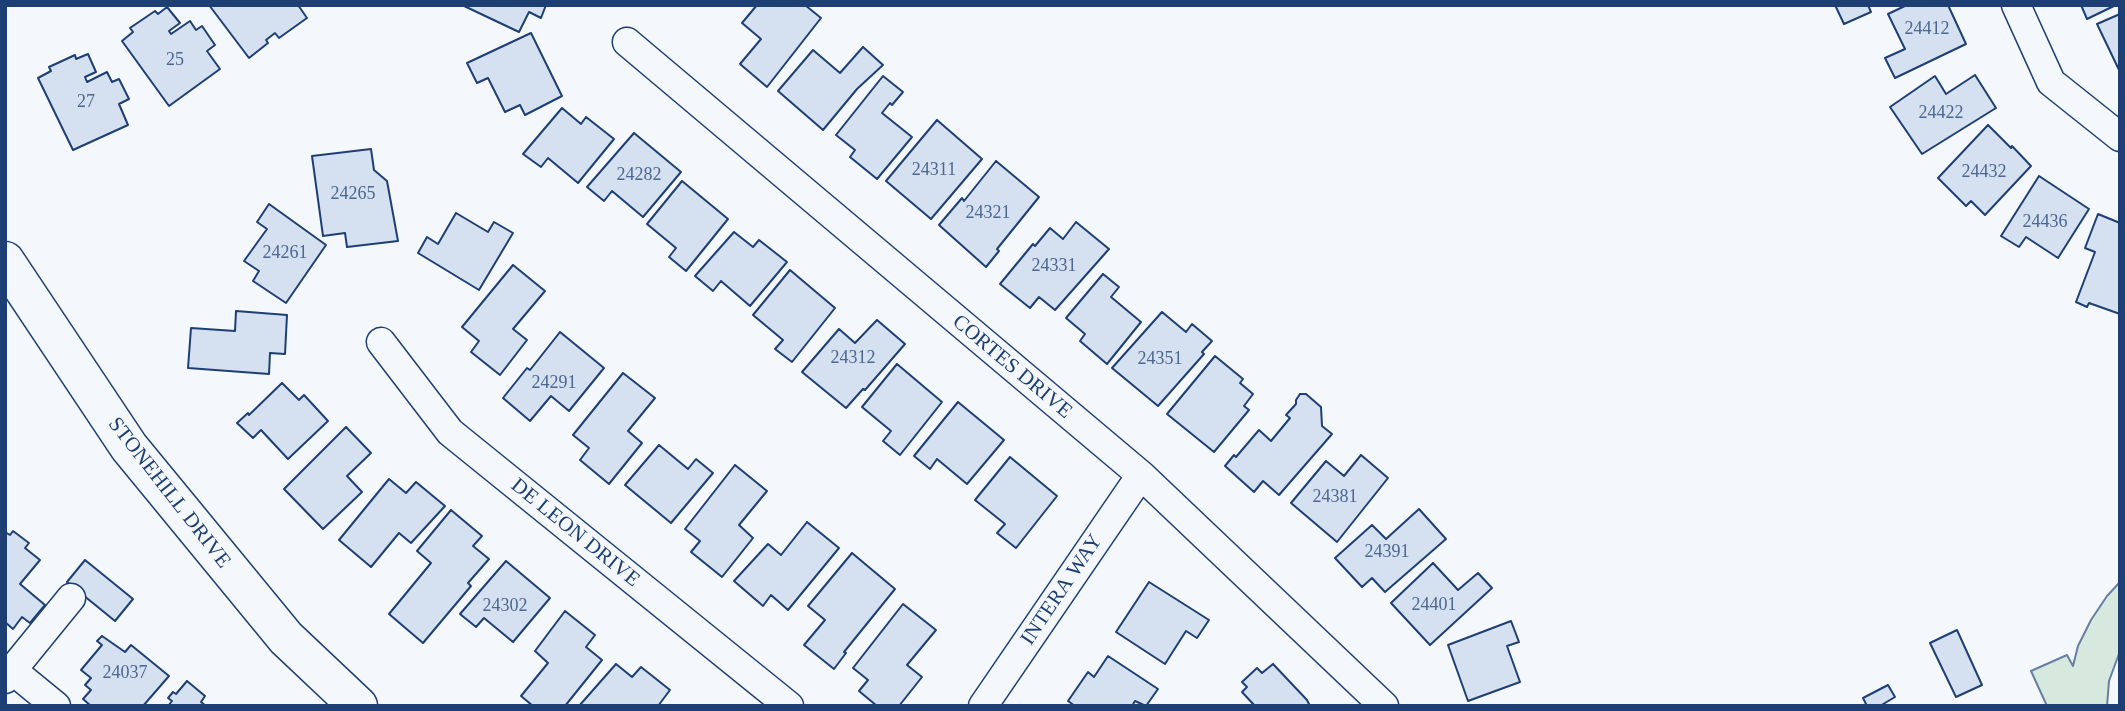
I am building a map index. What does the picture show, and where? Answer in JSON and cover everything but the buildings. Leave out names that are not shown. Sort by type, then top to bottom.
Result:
[{"type":"main road","name":"STONEHILL DRIVE","points":[[5,261],[129,447],[286,638],[358,706]]},
{"type":"street","points":[[2016,5],[2051,82],[2120,137]]},
{"type":"street","name":"CORTES DRIVE","points":[[627,42],[1141,475],[1384,706]]},
{"type":"street","name":"DE LEON DRIVE","points":[[381,342],[450,432],[789,706]]},
{"type":"street","name":"INTERA WAY","points":[[983,706],[1141,475]]},
{"type":"street","points":[[56,706],[9,675],[71,598]]},
{"type":"shaded area","points":[[2120,582],[2120,651],[2109,681],[2107,706],[2047,706],[2031,671],[2067,655],[2073,666],[2078,646],[2091,620]]}]
